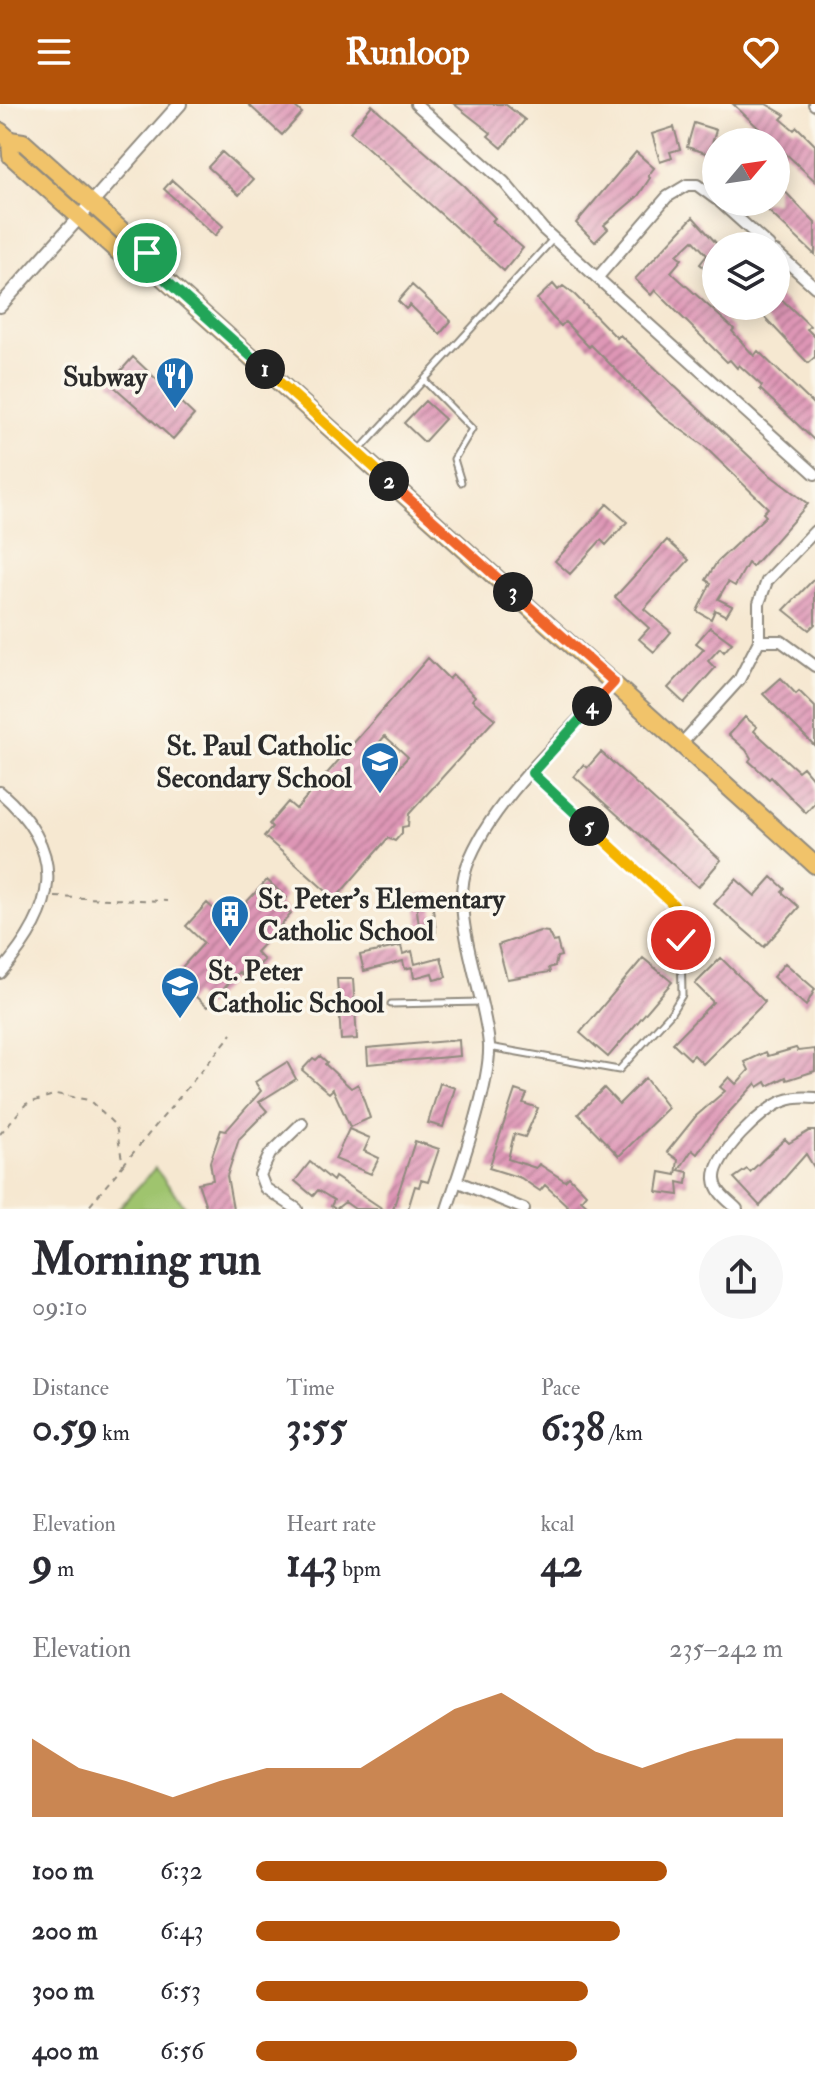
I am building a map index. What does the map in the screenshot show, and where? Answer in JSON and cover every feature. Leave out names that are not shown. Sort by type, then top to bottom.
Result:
[{"type":"main road","points":[[5,135],[23,142],[147,253],[151,267],[815,865]]},
{"type":"main road","points":[[5,135],[11,156],[135,267],[151,267]]},
{"type":"street","points":[[0,306],[180,104]]},
{"type":"street","points":[[416,104],[504,182],[554,238],[815,474]]},
{"type":"street","points":[[598,277],[676,191],[697,185],[702,189]]},
{"type":"street","points":[[736,216],[753,232]]},
{"type":"street","points":[[790,265],[815,287]]},
{"type":"street","points":[[682,743],[739,680],[759,641],[759,603],[767,581],[815,531]]},
{"type":"street","points":[[759,641],[781,641],[815,666]]},
{"type":"street","points":[[447,1209],[486,1073],[489,1047],[463,910],[465,869],[488,823],[614,682]]},
{"type":"street","points":[[0,792],[26,818],[41,841],[47,868],[46,897],[38,923],[0,973]]},
{"type":"street","points":[[737,1209],[719,1192],[715,1180],[723,1156],[771,1107],[798,1097],[815,1098]]},
{"type":"street","points":[[297,1209],[265,1188],[260,1175],[270,1154],[302,1123]]},
{"type":"street","points":[[456,1181],[524,1209]]},
{"type":"lane","points":[[358,453],[554,238]]},
{"type":"lane","points":[[424,380],[472,429],[454,459],[461,482]]},
{"type":"lane","points":[[489,1047],[619,1070],[671,1013],[682,995],[681,940],[674,905],[532,773]]},
{"type":"lane","points":[[391,1004],[482,1002]]},
{"type":"path","points":[[46,897],[167,901]]},
{"type":"path","points":[[87,1209],[213,1053],[232,1034]]},
{"type":"path","points":[[0,1134],[26,1104],[56,1094],[89,1100],[116,1126],[123,1165]]},
{"type":"green space","points":[[155,1168],[187,1209],[118,1209]]},
{"type":"building","points":[[248,104],[292,104],[302,113],[282,135]]},
{"type":"building","points":[[454,104],[505,104],[525,120],[502,148],[488,136],[491,133]]},
{"type":"building","points":[[733,104],[766,104],[785,115],[781,119],[794,130],[797,127],[815,145],[815,181],[790,158],[790,128],[759,128]]},
{"type":"building","points":[[372,105],[464,186],[495,218],[492,221],[523,248],[504,271],[350,132]]},
{"type":"building","points":[[694,123],[710,128],[702,128],[702,152],[687,147]]},
{"type":"building","points":[[674,127],[680,149],[670,152],[672,158],[660,162],[652,134]]},
{"type":"building","points":[[222,152],[253,180],[239,195],[208,167]]},
{"type":"building","points":[[636,152],[654,168],[648,176],[650,178],[638,196],[604,225],[608,229],[595,242],[576,223]]},
{"type":"building","points":[[172,180],[223,226],[215,236],[164,189]]},
{"type":"building","points":[[790,197],[815,223],[815,255],[774,216],[790,216]]},
{"type":"building","points":[[693,217],[706,232],[702,232],[702,250],[693,240],[677,255],[682,259],[671,272],[702,300],[702,320],[724,320],[754,356],[758,351],[815,406],[815,441],[739,365],[737,368],[730,360],[727,362],[655,290],[651,295],[635,279]]},
{"type":"building","points":[[553,284],[558,290],[563,286],[575,295],[617,338],[620,335],[766,472],[808,504],[752,567],[748,563],[735,586],[728,582],[718,599],[732,606],[726,616],[715,610],[711,619],[697,611],[711,583],[706,580],[717,562],[766,516],[763,513],[768,508],[704,446],[662,416],[565,322],[561,326],[552,317],[537,299]]},
{"type":"building","points":[[412,285],[451,321],[440,334],[410,305],[406,309],[398,301]]},
{"type":"building","points":[[790,307],[810,326],[807,329],[815,337],[815,357],[808,363],[767,320],[790,320]]},
{"type":"building","points":[[133,357],[194,415],[173,439],[110,383]]},
{"type":"building","points":[[425,401],[445,419],[424,442],[404,423]]},
{"type":"building","points":[[607,504],[627,522],[606,545],[601,540],[570,574],[555,561]]},
{"type":"building","points":[[667,540],[689,560],[644,609],[671,632],[654,652],[639,639],[649,628],[615,597]]},
{"type":"building","points":[[815,578],[815,624],[809,630],[784,610]]},
{"type":"building","points":[[710,627],[732,643],[724,652],[720,648],[708,661],[715,668],[684,703],[668,688],[704,649],[696,643]]},
{"type":"building","points":[[428,658],[449,679],[453,675],[475,696],[472,700],[495,719],[409,814],[408,826],[402,827],[402,833],[395,841],[388,838],[335,899],[264,836],[272,827],[269,824],[288,802],[296,809]],"holes":[[[385,736],[408,757],[387,780],[364,760]]]},
{"type":"building","points":[[781,678],[796,694],[799,691],[815,707],[815,746],[763,694]]},
{"type":"building","points":[[745,717],[757,727],[754,731],[798,771],[803,767],[815,781],[815,803],[806,813],[771,777],[769,779],[749,761],[751,758],[746,750],[729,735]]},
{"type":"building","points":[[601,752],[721,860],[698,887],[574,776],[583,765],[587,768]]},
{"type":"building","points":[[772,877],[785,889],[782,892],[799,907],[764,947],[714,904],[736,879],[755,896]]},
{"type":"building","name":"St. Peter's Elementary Catholic School","points":[[267,880],[286,897],[280,904],[291,914],[256,952],[264,960],[246,979],[239,972],[207,1007],[194,995],[183,1007],[163,988],[204,943],[186,926],[207,903],[228,922]]},
{"type":"building","points":[[431,893],[436,932],[420,934],[415,895]]},
{"type":"building","points":[[540,931],[548,932],[553,942],[557,941],[561,956],[557,957],[555,966],[549,968],[550,972],[507,979],[498,945]]},
{"type":"building","points":[[401,946],[403,954],[412,951],[415,964],[441,957],[446,977],[434,980],[432,973],[414,978],[412,967],[405,969],[403,961],[364,971],[360,955]]},
{"type":"building","points":[[643,958],[672,982],[608,1057],[580,1033]]},
{"type":"building","points":[[721,958],[765,1002],[703,1064],[694,1055],[690,1059],[673,1043],[713,1002],[695,984]]},
{"type":"building","points":[[785,963],[815,989],[806,1006],[773,977]]},
{"type":"building","points":[[337,979],[353,979],[357,1039],[341,1040]]},
{"type":"building","points":[[459,1040],[460,1056],[368,1064],[367,1048]]},
{"type":"building","points":[[796,1048],[798,1051],[815,1049],[815,1071],[787,1080],[786,1077],[768,1086],[766,1082],[758,1087],[756,1083],[718,1124],[697,1154],[692,1150],[679,1170],[688,1172],[687,1184],[678,1182],[679,1195],[657,1192],[660,1172],[676,1175],[678,1160],[667,1152],[696,1116],[725,1091],[720,1087],[729,1077],[736,1084],[749,1070],[745,1062],[766,1052],[768,1056]]},
{"type":"building","points":[[320,1056],[351,1088],[358,1084],[370,1118],[350,1127],[333,1089],[329,1093],[302,1070],[313,1058],[316,1060]]},
{"type":"building","points":[[287,1062],[296,1079],[259,1102],[267,1111],[239,1139],[227,1176],[233,1209],[207,1209],[198,1183],[213,1180],[210,1162],[221,1130],[226,1131],[261,1091],[255,1082]]},
{"type":"building","points":[[645,1078],[668,1108],[619,1156],[578,1114],[604,1088],[619,1104]]},
{"type":"building","points":[[440,1083],[455,1088],[443,1127],[428,1123]]},
{"type":"building","points":[[515,1090],[527,1094],[523,1103],[538,1108],[525,1137],[514,1134],[508,1159],[536,1168],[539,1164],[565,1181],[569,1177],[586,1194],[581,1200],[591,1209],[571,1209],[545,1185],[540,1191],[521,1178],[489,1168]]},
{"type":"building","points":[[349,1129],[370,1138],[364,1151],[379,1158],[371,1174],[335,1159]]},
{"type":"building","points":[[809,1131],[815,1131],[815,1169],[806,1154],[760,1206],[734,1178],[747,1169],[750,1172],[785,1139],[789,1143]]},
{"type":"building","points":[[415,1141],[439,1149],[428,1182],[421,1180],[419,1187],[415,1186],[408,1209],[393,1209]]},
{"type":"building","points":[[310,1162],[333,1181],[335,1177],[383,1209],[355,1209],[345,1202],[336,1209],[331,1206],[334,1200],[318,1190],[313,1196],[295,1181]]},
{"type":"place","name":"Subway","points":[[175,410]]},
{"type":"place","name":"St. Paul Catholic Secondary School","points":[[380,795]]},
{"type":"place","name":"St. Peter's Elementary Catholic School","points":[[230,948]]},
{"type":"place","name":"St. Peter Catholic School","points":[[180,1020]]},
{"type":"route","points":[[147,253],[151,267],[614,682],[532,773],[674,905],[681,940]]}]
